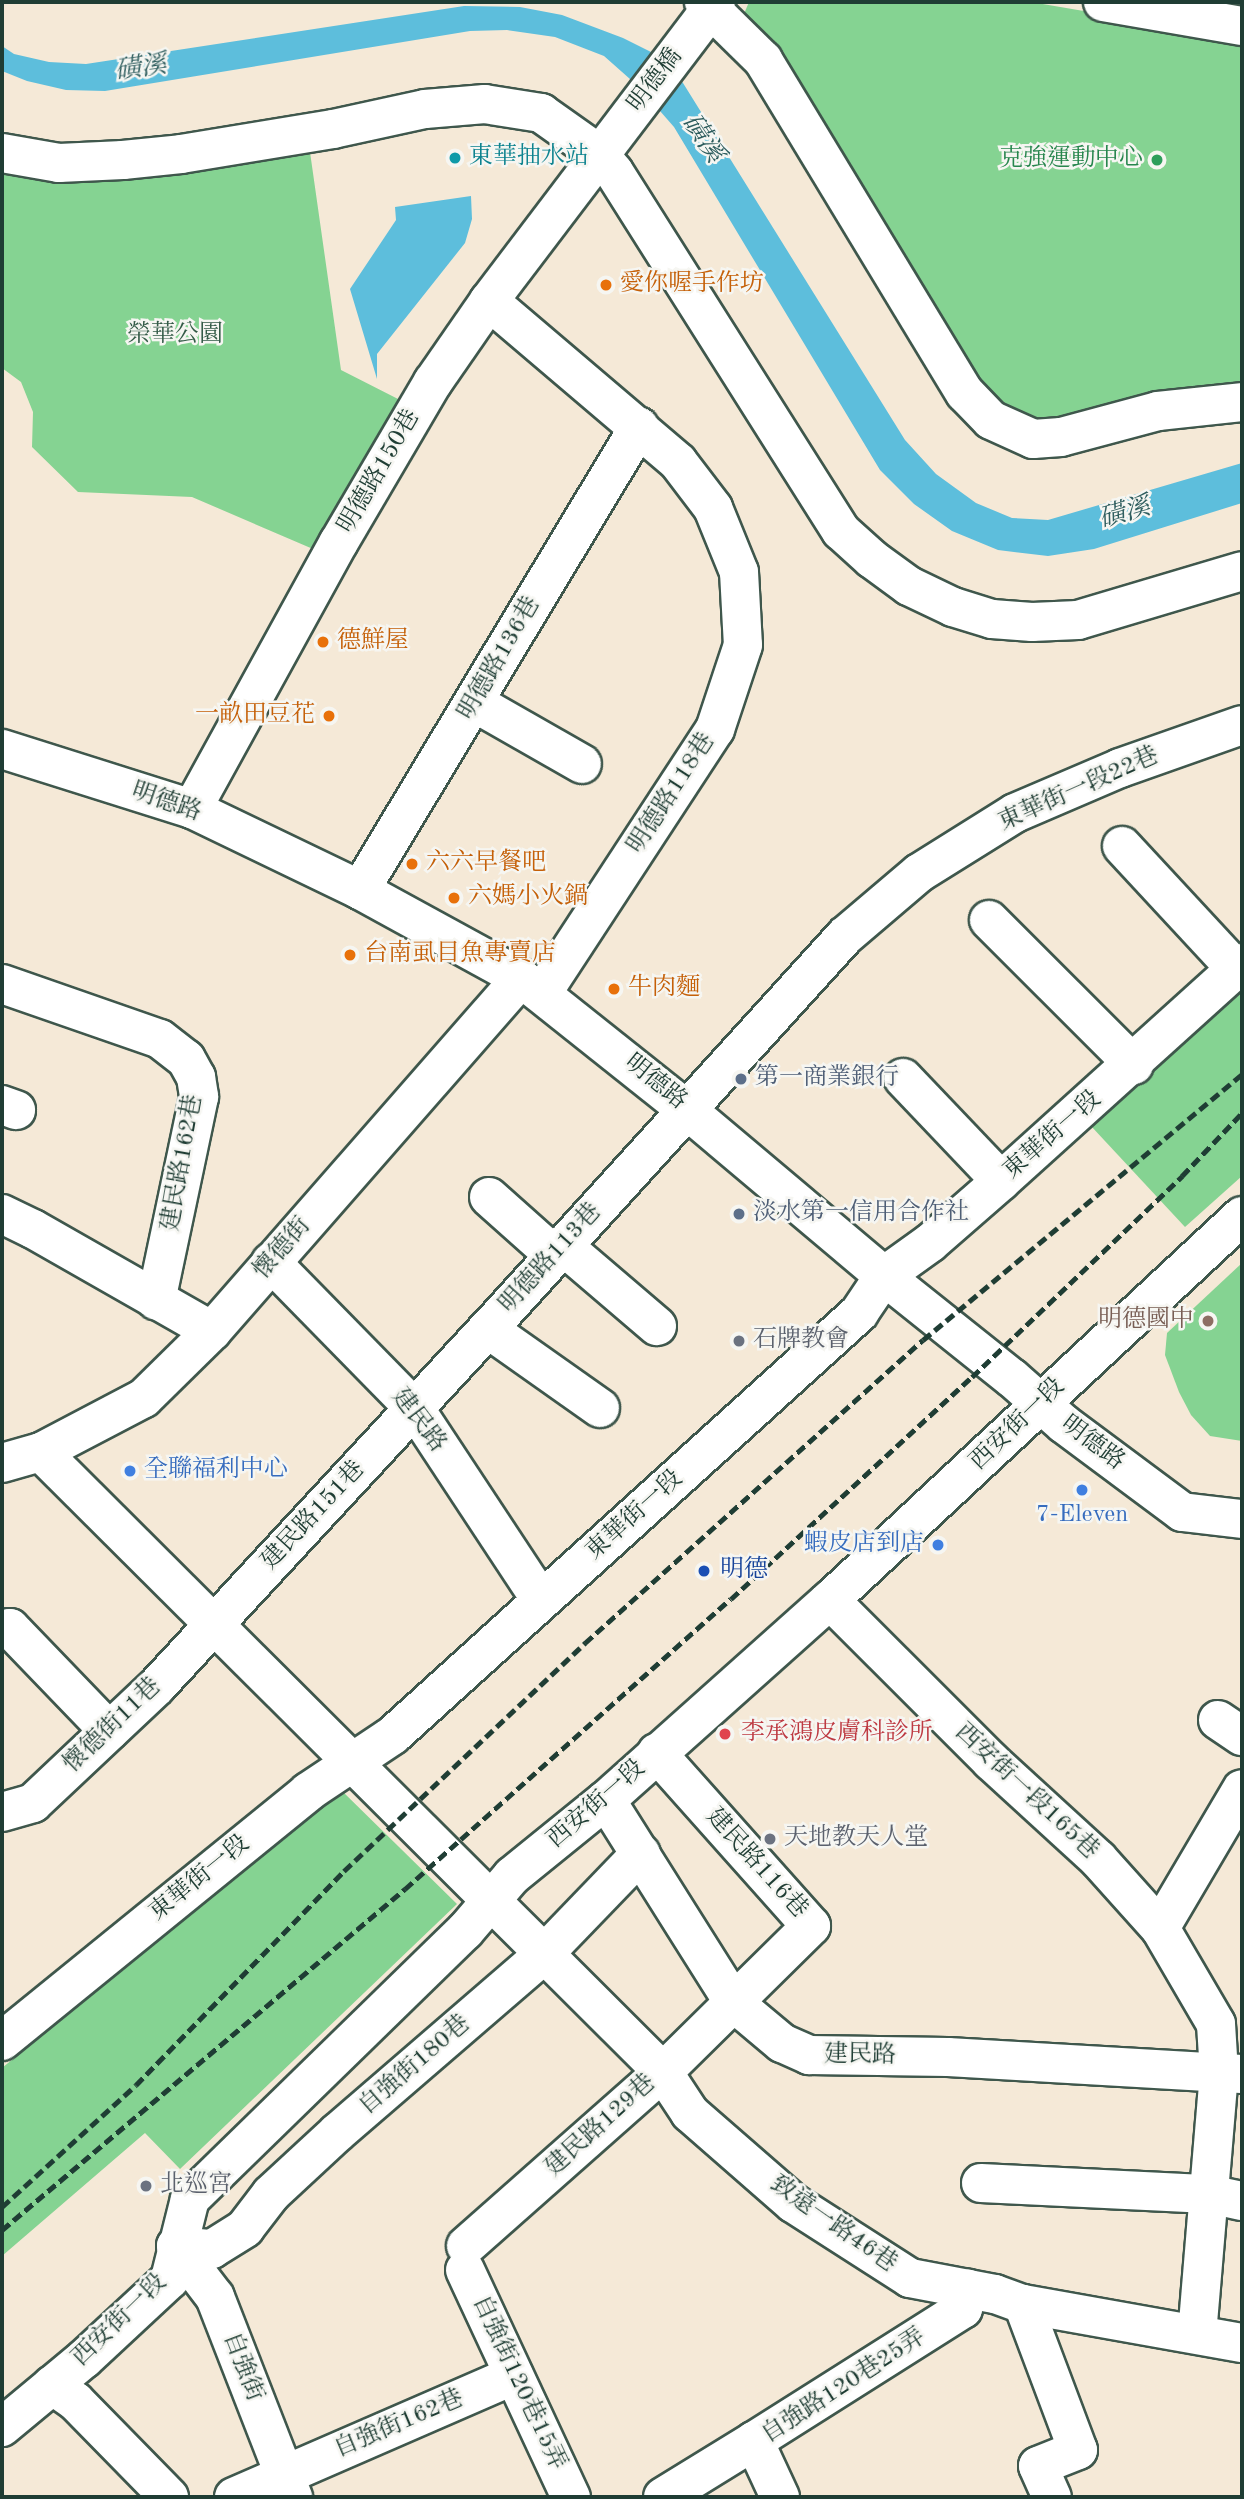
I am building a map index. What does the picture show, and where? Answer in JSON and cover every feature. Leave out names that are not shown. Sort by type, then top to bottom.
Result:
[{"type":"street","points":[[1103,2],[1242,26]]},
{"type":"street","points":[[711,4],[762,60],[965,393],[991,421],[1033,439],[1047,438],[1158,411],[1242,402]]},
{"type":"street","name":"明德橋","points":[[599,154],[711,4]]},
{"type":"street","points":[[2,153],[45,162],[72,164],[170,156],[333,129],[425,109],[485,104],[541,114],[599,154],[717,332],[841,531],[872,559],[909,586],[953,607],[992,619],[1067,621],[1142,603],[1242,571]]},
{"type":"street","name":"明德路150巷","points":[[192,809],[401,434],[489,301],[599,154]]},
{"type":"street","name":"明德路118巷","points":[[489,301],[678,462],[713,508],[739,572],[743,645],[715,729],[532,985]]},
{"type":"street","name":"明德路136巷","points":[[360,890],[639,427]]},
{"type":"street","points":[[475,703],[582,764]]},
{"type":"street","name":"東華街一段22巷","points":[[687,1110],[845,936],[919,873],[1015,813],[1120,768],[1242,725]]},
{"type":"street","name":"明德路","points":[[2,749],[192,809],[360,890],[532,985],[687,1110],[884,1276],[1002,1369],[1041,1405],[1182,1512],[1242,1519]]},
{"type":"street","points":[[1122,846],[1239,966]]},
{"type":"street","points":[[989,920],[1134,1065]]},
{"type":"street","name":"東華街一段","points":[[2,2041],[308,1792],[393,1735],[859,1313],[884,1276],[930,1243],[1002,1181],[1134,1065],[1239,966]]},
{"type":"street","name":"建民路162巷","points":[[2,984],[160,1039],[186,1059],[196,1077],[198,1097],[156,1301]]},
{"type":"street","name":"懷德街","points":[[2,1462],[41,1452],[144,1398],[212,1331],[271,1262],[532,985]]},
{"type":"street","points":[[903,1078],[1002,1181]]},
{"type":"street","name":"明德路113巷","points":[[415,1409],[687,1110]]},
{"type":"street","points":[[489,1197],[657,1326]]},
{"type":"street","points":[[2,1214],[212,1331]]},
{"type":"street","name":"西安街一段","points":[[2,2427],[170,2279],[176,2246],[190,2199],[465,1931],[512,1876],[606,1800],[830,1600],[1242,1216]]},
{"type":"street","name":"建民路","points":[[271,1262],[415,1409],[541,1600]]},
{"type":"street","points":[[488,1329],[600,1408]]},
{"type":"street","name":"建民路151巷","points":[[214,1623],[415,1409]]},
{"type":"street","name":"致遠一路46巷","points":[[41,1452],[663,2072],[690,2112],[793,2203],[910,2278],[968,2289],[1023,2304],[1242,2343]]},
{"type":"street","name":"西安街一段165巷","points":[[830,1600],[991,1761],[1098,1860],[1160,1928],[1216,2024],[1231,2073],[1226,2198],[1197,2334]]},
{"type":"street","name":"懷德街11巷","points":[[6,1806],[33,1803],[109,1731],[214,1623]]},
{"type":"street","points":[[2,1629],[10,1628],[109,1731]]},
{"type":"street","name":"建民路116巷","points":[[657,1753],[811,1926],[733,2002]]},
{"type":"street","points":[[1160,1928],[1242,1789]]},
{"type":"street","name":"建民路","points":[[606,1800],[733,2002],[782,2043],[809,2054],[948,2057],[1231,2073]]},
{"type":"street","name":"自強街180巷","points":[[176,2246],[212,2249],[245,2228],[271,2194],[338,2132],[543,1955],[641,1853]]},
{"type":"street","name":"建民路129巷","points":[[466,2258],[733,2002]]},
{"type":"street","points":[[981,2183],[1226,2198]]},
{"type":"street","name":"自強街","points":[[176,2246],[215,2297],[288,2486]]},
{"type":"street","name":"自強街120巷15弄","points":[[466,2258],[514,2375],[571,2497]]},
{"type":"street","name":"自強路120巷25弄","points":[[780,2497],[754,2441],[963,2309],[968,2289]]},
{"type":"street","points":[[1023,2304],[1078,2450],[1038,2466],[1052,2497]]},
{"type":"street","name":"自強街162巷","points":[[234,2497],[288,2486],[514,2375]]},
{"type":"street","points":[[52,2385],[76,2402],[169,2497]]},
{"type":"street","points":[[663,2497],[754,2441]]},
{"type":"green space","points":[[749,2],[1031,2],[1242,38],[1242,390],[1042,425],[990,407],[741,21]]},
{"type":"green space","name":"榮華公園","points":[[310,152],[341,370],[400,400],[313,549],[192,497],[78,492],[32,447],[33,412],[21,382],[2,368],[2,166],[81,181],[130,180]]},
{"type":"green space","points":[[1242,991],[1242,1176],[1185,1227],[1091,1126]]},
{"type":"green space","points":[[1242,1263],[1242,1441],[1210,1436],[1191,1415],[1165,1355],[1167,1333]]},
{"type":"green space","points":[[340,1789],[457,1904],[180,2169],[145,2133],[2,2256],[2,2068]]},
{"type":"water","name":"磺溪","points":[[464,6],[520,7],[562,15],[623,38],[661,57],[683,83],[905,440],[936,474],[976,503],[1012,518],[1048,520],[1242,463],[1242,503],[1094,549],[1048,556],[998,550],[952,531],[914,504],[880,470],[674,127],[639,87],[604,56],[555,37],[507,30],[470,31],[105,91],[66,90],[27,81],[2,71],[2,46],[14,54],[49,62],[86,64]]},
{"type":"water","points":[[471,196],[472,219],[465,243],[377,354],[377,379],[350,289],[396,220],[395,207]]},
{"type":"railway","points":[[2,2207],[136,2085],[344,1871],[585,1643],[923,1340],[1242,1074]]},
{"type":"railway","points":[[2,2230],[405,1889],[731,1599],[972,1377],[1182,1176],[1242,1113]]},
{"type":"place","name":"東華抽水站","points":[[455,158]]},
{"type":"place","name":"克強運動中心","points":[[1157,160]]},
{"type":"place","name":"愛你喔手作坊","points":[[606,285]]},
{"type":"place","name":"德鮮屋","points":[[323,642]]},
{"type":"place","name":"一畝田豆花","points":[[329,716]]},
{"type":"place","name":"六六早餐吧","points":[[412,864]]},
{"type":"place","name":"六媽小火鍋","points":[[454,898]]},
{"type":"place","name":"台南虱目魚專賣店","points":[[350,955]]},
{"type":"place","name":"牛肉麵","points":[[614,989]]},
{"type":"place","name":"第一商業銀行","points":[[741,1079]]},
{"type":"place","name":"淡水第一信用合作社","points":[[739,1214]]},
{"type":"place","name":"明德國中","points":[[1208,1321]]},
{"type":"place","name":"石牌教會","points":[[739,1341]]},
{"type":"place","name":"全聯福利中心","points":[[130,1471]]},
{"type":"place","name":"7-Eleven","points":[[1082,1490]]},
{"type":"place","name":"蝦皮店到店","points":[[938,1545]]},
{"type":"place","name":"明德","points":[[704,1571]]},
{"type":"place","name":"李承鴻皮膚科診所","points":[[725,1734]]},
{"type":"place","name":"天地教天人堂","points":[[770,1839]]},
{"type":"place","name":"北巡宮","points":[[146,2186]]}]
